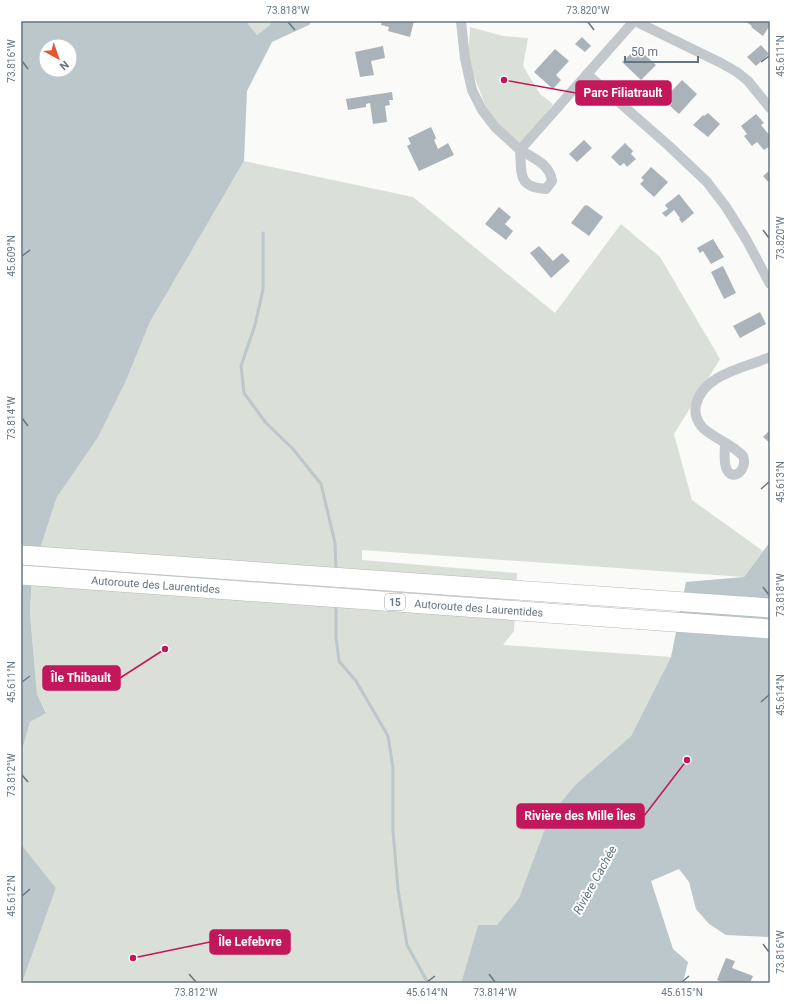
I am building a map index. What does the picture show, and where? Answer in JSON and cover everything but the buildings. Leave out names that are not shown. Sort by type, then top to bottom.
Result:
[{"type":"highway","name":"Autoroute des Laurentides","points":[[21,555],[770,608]]},
{"type":"highway","name":"Autoroute des Laurentides","points":[[21,575],[770,629]]},
{"type":"street","points":[[461,21],[465,59],[472,90],[482,110],[495,127],[520,150],[634,21],[737,72],[748,81],[770,108]]},
{"type":"street","points":[[587,74],[669,146],[707,182],[726,207],[746,239],[770,284]]},
{"type":"street","points":[[725,443],[702,427],[696,418],[695,409],[697,399],[706,387],[718,377],[770,357]]},
{"type":"shaded area","points":[[246,21],[272,21],[270,25],[257,35]]},
{"type":"shaded area","points":[[470,27],[503,36],[528,38],[523,66],[540,94],[553,104],[520,148],[490,117],[468,61]]},
{"type":"shaded area","points":[[244,161],[413,197],[555,313],[621,224],[660,257],[720,359],[674,434],[692,500],[763,551],[744,577],[362,550],[362,560],[517,573],[514,631],[503,645],[671,657],[631,736],[576,784],[550,815],[519,898],[497,925],[478,925],[461,983],[22,983],[56,888],[21,844],[21,754],[30,722],[46,712],[37,694],[30,613],[32,573],[57,497],[98,436],[126,381],[150,322]]},
{"type":"water","points":[[21,21],[246,21],[257,35],[270,25],[272,21],[312,21],[309,25],[272,42],[247,91],[244,161],[150,322],[126,381],[98,437],[57,497],[32,573],[30,613],[37,694],[46,713],[30,722],[21,754]]},
{"type":"water","name":"Rivière Cachée","points":[[770,542],[770,937],[726,935],[709,924],[696,909],[689,882],[679,869],[651,881],[673,949],[688,962],[683,983],[461,983],[478,925],[497,925],[519,898],[550,815],[576,784],[631,736],[671,657],[686,582],[744,577]]},
{"type":"water","points":[[21,844],[56,888],[22,983],[21,983]]},
{"type":"waterway","points":[[263,233],[263,290],[255,325],[241,366],[244,393],[266,423],[293,449],[321,484],[335,543],[336,570]]},
{"type":"waterway","points":[[336,604],[336,637],[339,661],[356,681],[388,736],[393,768],[393,831],[398,889],[407,945],[428,983]]},
{"type":"place","name":"Parc Filiatrault","points":[[504,80]]},
{"type":"place","name":"Île Thibault","points":[[165,649]]},
{"type":"place","name":"Rivière des Mille Îles","points":[[687,760]]},
{"type":"place","name":"Île Lefebvre","points":[[133,958]]}]
